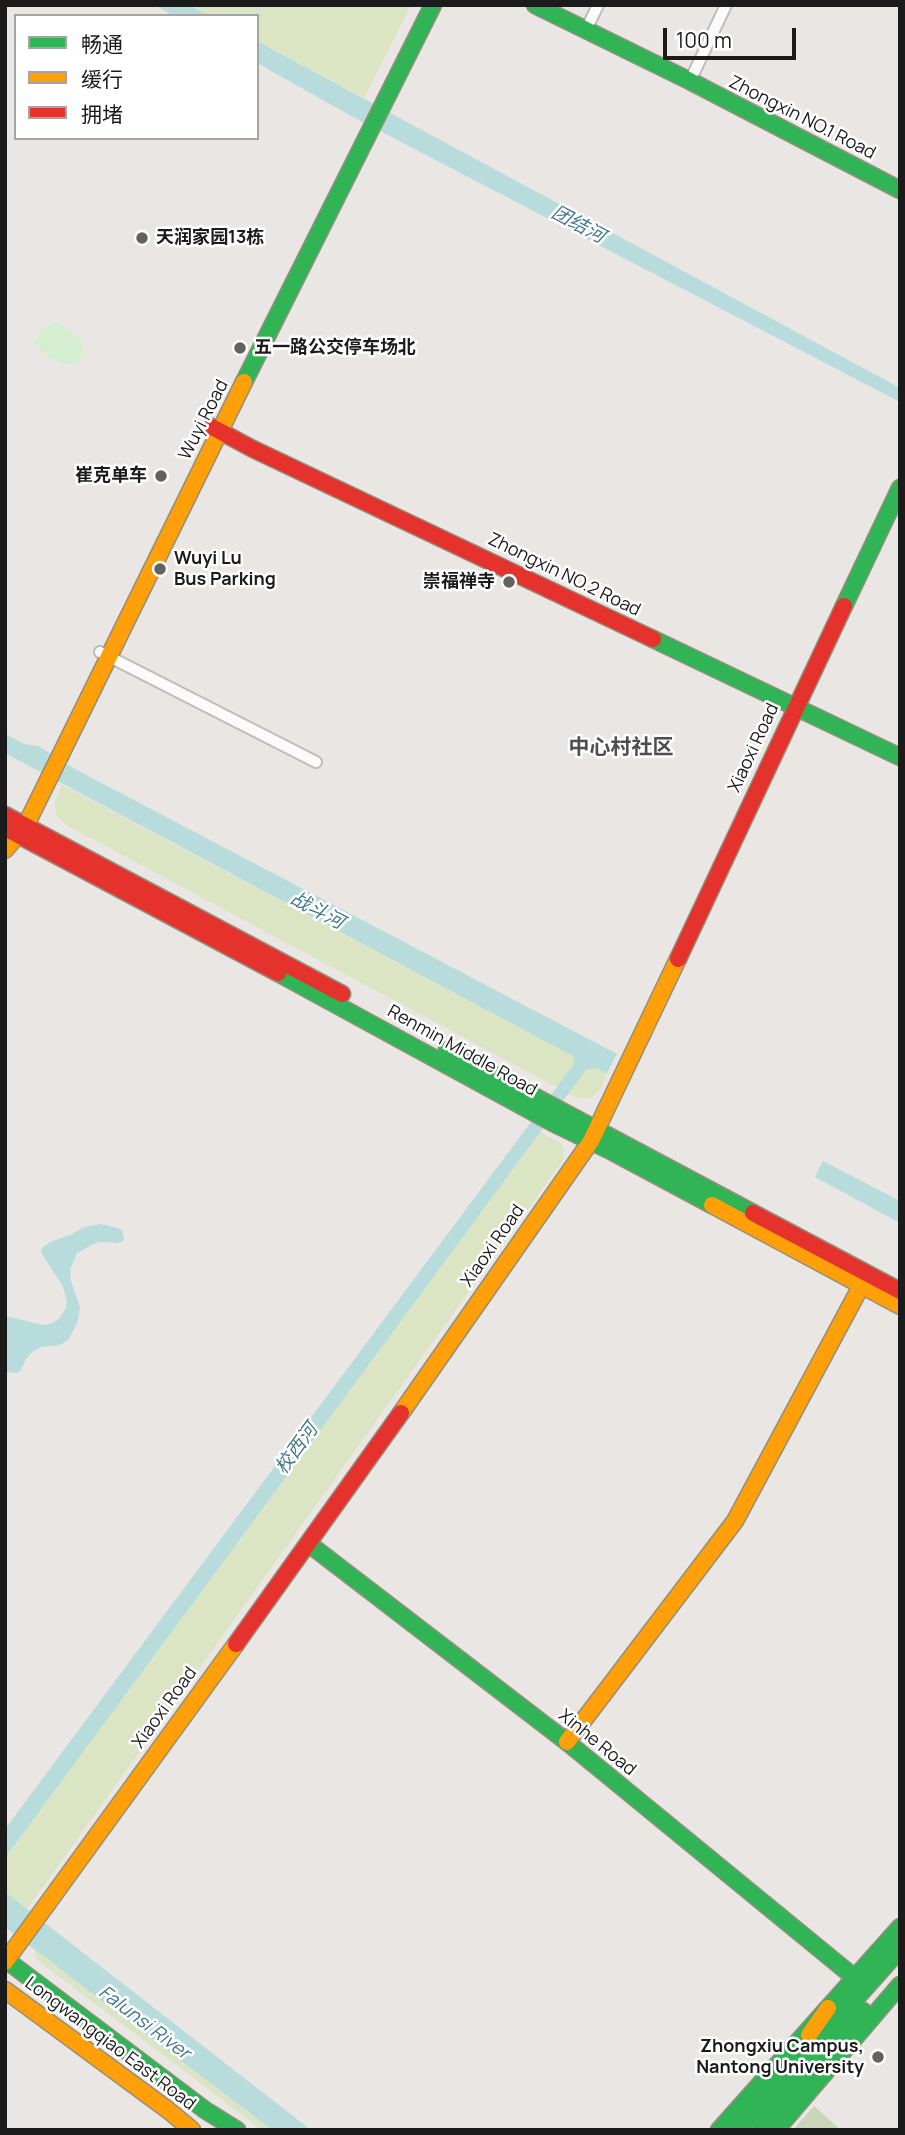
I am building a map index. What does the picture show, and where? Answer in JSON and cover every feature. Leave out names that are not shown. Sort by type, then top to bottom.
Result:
[{"type":"main road","name":"Wuyi Road","points":[[380,101],[423,5]]},
{"type":"main road","name":"Wuyi Road","points":[[5,850],[12,827],[56,755],[365,130],[433,5]]},
{"type":"main road","name":"Zhongxin NO.1 Road","points":[[535,5],[690,81],[900,190]]},
{"type":"main road","name":"Wuyi Road","points":[[56,755],[100,652],[216,429]]},
{"type":"main road","name":"Zhongxin NO.2 Road","points":[[216,429],[900,757]]},
{"type":"main road","name":"Xiaoxi Road","points":[[6,1961],[309,1544],[594,1135],[794,707],[900,488]]},
{"type":"main road","name":"Renmin Middle Road","points":[[12,827],[864,1280],[900,1306]]},
{"type":"main road","name":"Renmin Middle Road","points":[[864,1280],[900,1291]]},
{"type":"main road","points":[[567,1742],[735,1521],[864,1280]]},
{"type":"main road","name":"Xinhe Road","points":[[309,1544],[567,1742],[855,1978]]},
{"type":"main road","points":[[719,2130],[900,1927]]},
{"type":"main road","points":[[739,2130],[900,1949]]},
{"type":"main road","name":"Longwangqiao East Road","points":[[6,1961],[205,2110],[237,2130]]},
{"type":"main road","points":[[761,2130],[900,1968]]},
{"type":"main road","points":[[776,2130],[900,1985]]},
{"type":"main road","name":"Longwangqiao East Road","points":[[5,1990],[192,2129]]},
{"type":"main road","points":[[764,2101],[828,2008]]},
{"type":"main road","points":[[779,2110],[859,2031]]},
{"type":"main road","points":[[205,2110],[230,2130]]},
{"type":"street","points":[[586,30],[598,5]]},
{"type":"street","points":[[690,81],[726,5]]},
{"type":"street","points":[[100,652],[316,762]]},
{"type":"green space","points":[[189,5],[411,5],[364,98],[259,42],[259,14],[205,14]]},
{"type":"green space","points":[[57,321],[83,342],[82,356],[73,365],[49,358],[33,342],[43,328]]},
{"type":"green space","points":[[62,785],[607,1073],[601,1089],[591,1098],[575,1097],[68,826],[57,816],[55,808]]},
{"type":"green space","points":[[540,1132],[560,1143],[564,1149],[563,1160],[27,1909],[5,1892],[5,1858]]},
{"type":"green space","points":[[34,1949],[272,2130],[262,2130],[36,1959]]},
{"type":"green space","points":[[814,2106],[841,2130],[793,2130]]},
{"type":"water","points":[[155,5],[189,5],[205,14],[171,14]]},
{"type":"water","name":"团结河","points":[[259,42],[900,388],[900,402],[355,118],[259,64]]},
{"type":"water","points":[[5,734],[24,744],[38,746],[73,768],[617,1054],[607,1073],[595,1068],[586,1070],[5,1858],[5,1829],[574,1064],[573,1056],[5,753]]},
{"type":"water","points":[[823,1161],[900,1201],[900,1223],[815,1177]]},
{"type":"water","points":[[102,1224],[121,1229],[123,1242],[101,1242],[77,1253],[70,1278],[80,1307],[78,1321],[69,1339],[60,1345],[42,1347],[32,1352],[17,1373],[5,1372],[5,1316],[43,1325],[58,1320],[66,1308],[63,1287],[41,1252],[42,1248],[84,1227]]},
{"type":"water","name":"Falunsi River","points":[[5,1892],[311,2130],[272,2130],[5,1927]]},
{"type":"traffic: fast","points":[[244,382],[433,5]]},
{"type":"traffic: fast","points":[[535,5],[690,81],[900,190]]},
{"type":"traffic: fast","points":[[844,606],[900,488]]},
{"type":"traffic: fast","points":[[653,639],[900,757]]},
{"type":"traffic: fast","points":[[278,973],[553,1123],[712,1205]]},
{"type":"traffic: fast","points":[[447,1050],[753,1213]]},
{"type":"traffic: fast","points":[[309,1544],[567,1742],[855,1978]]},
{"type":"traffic: fast","points":[[719,2130],[900,1927]]},
{"type":"traffic: fast","points":[[739,2130],[900,1949]]},
{"type":"traffic: fast","points":[[5,1959],[205,2110],[237,2130]]},
{"type":"traffic: fast","points":[[776,2130],[900,1985]]},
{"type":"traffic: fast","points":[[761,2130],[863,2011]]},
{"type":"traffic: slow","points":[[5,850],[26,825],[244,382]]},
{"type":"traffic: slow","points":[[401,1413],[591,1141],[678,959]]},
{"type":"traffic: slow","points":[[712,1205],[900,1306]]},
{"type":"traffic: slow","points":[[567,1742],[735,1521],[867,1275]]},
{"type":"traffic: slow","points":[[5,1962],[236,1644]]},
{"type":"traffic: slow","points":[[5,1990],[192,2130]]},
{"type":"traffic: slow","points":[[809,2035],[828,2008]]},
{"type":"traffic: jam","points":[[212,427],[653,639]]},
{"type":"traffic: jam","points":[[678,959],[844,606]]},
{"type":"traffic: jam","points":[[5,815],[342,994]]},
{"type":"traffic: jam","points":[[5,828],[278,973]]},
{"type":"traffic: jam","points":[[753,1213],[900,1291]]},
{"type":"traffic: jam","points":[[236,1644],[401,1413]]},
{"type":"place","name":"天润家园13栋","points":[[142,238]]},
{"type":"place","name":"五一路公交停车场北","points":[[240,348]]},
{"type":"place","name":"崔克单车","points":[[161,476]]},
{"type":"place","name":"Wuyi Lu Bus Parking","points":[[160,569]]},
{"type":"place","name":"崇福禅寺","points":[[509,582]]},
{"type":"place","name":"Zhongxiu Campus, Nantong University","points":[[878,2057]]},
{"type":"district","name":"中心村社区","points":[[621,748]]},
{"type":"water label","name":"战斗河","points":[[317,911]]},
{"type":"water label","name":"校西河","points":[[297,1449]]}]
